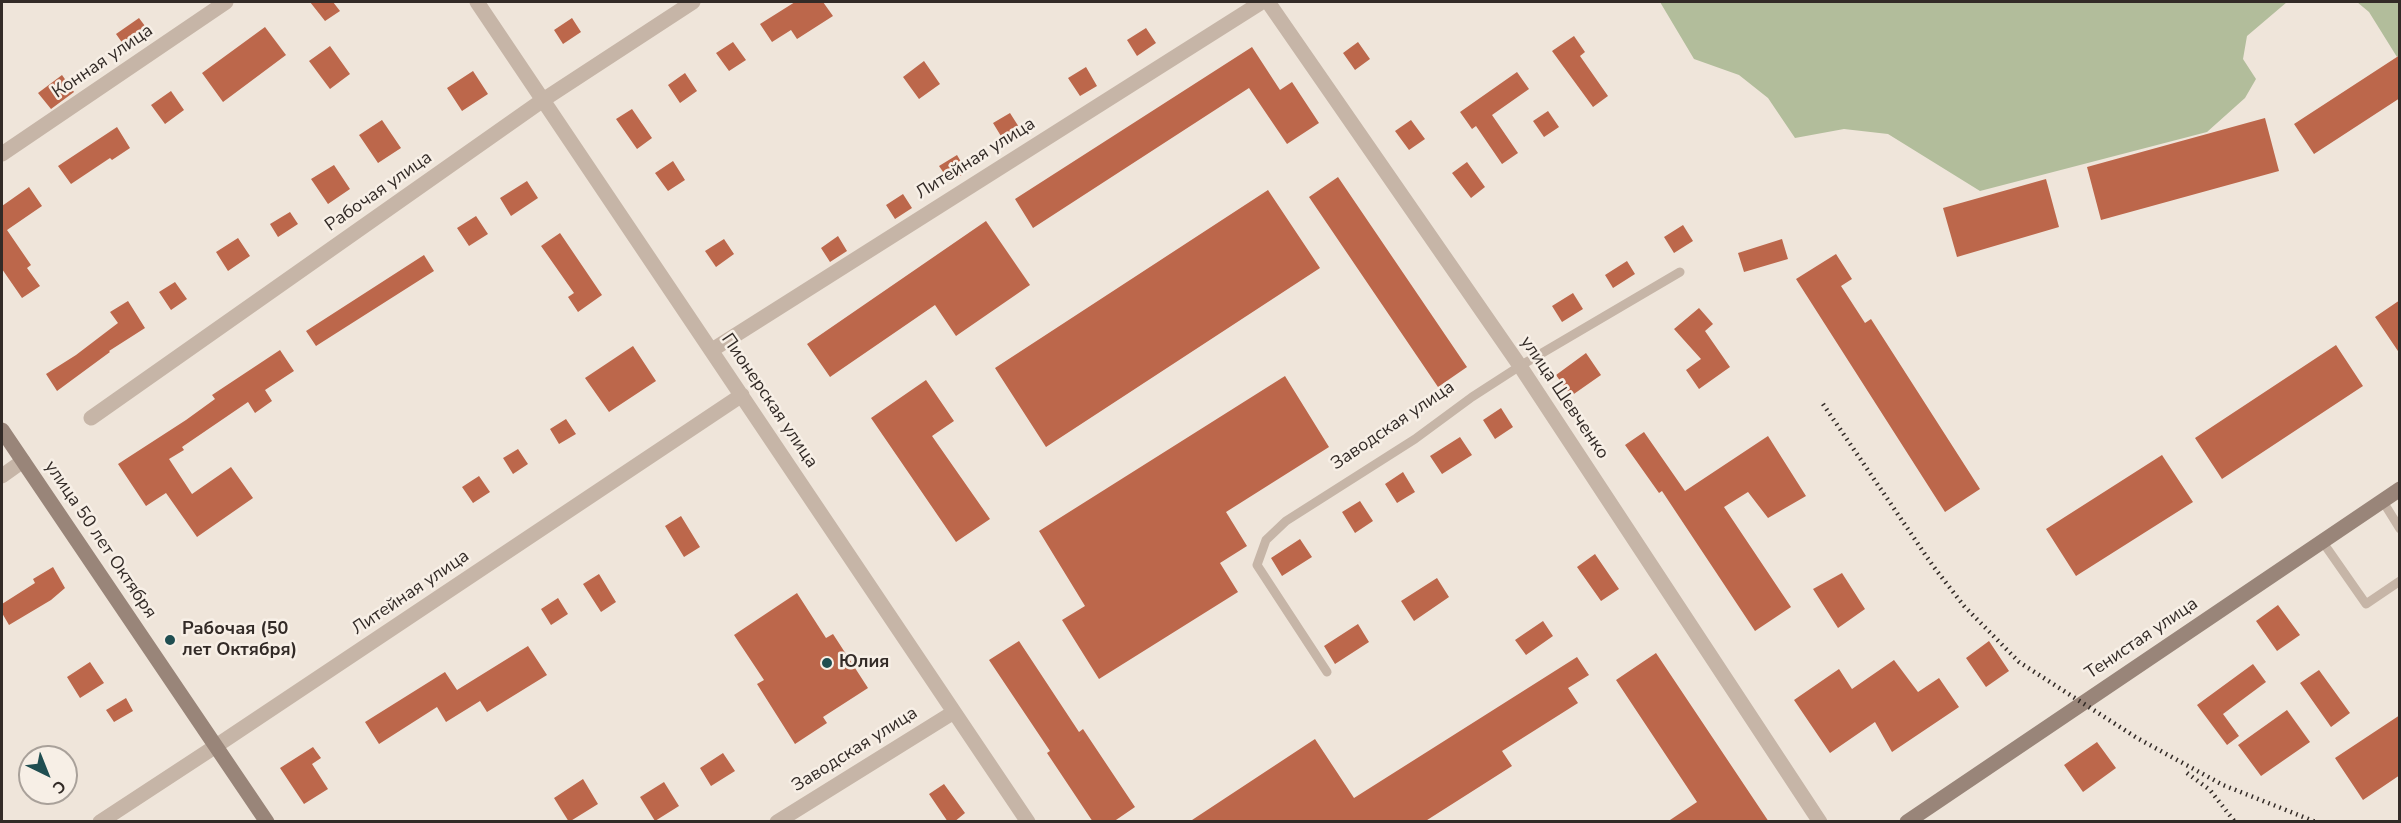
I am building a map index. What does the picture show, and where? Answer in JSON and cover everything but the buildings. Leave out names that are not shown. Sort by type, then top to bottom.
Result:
[{"type":"main road","name":"улица 50 лет Октября","points":[[2,430],[267,822]]},
{"type":"main road","name":"Тенистая улица","points":[[1907,822],[2400,489]]},
{"type":"street","name":"Конная улица","points":[[2,154],[226,2]]},
{"type":"street","name":"Пионерская улица","points":[[477,2],[1028,822]]},
{"type":"street","name":"Рабочая улица","points":[[91,418],[543,100],[693,2]]},
{"type":"street","name":"Литейная улица","points":[[712,350],[1262,2]]},
{"type":"street","name":"улица Шевченко","points":[[1268,2],[1520,366],[1820,822]]},
{"type":"street","name":"Литейная улица","points":[[100,822],[742,395]]},
{"type":"street","points":[[2,476],[23,461]]},
{"type":"street","name":"Заводская улица","points":[[777,822],[954,712]]},
{"type":"lane","name":"Заводская улица","points":[[1327,672],[1257,565],[1266,540],[1286,521],[1415,439],[1472,397],[1520,366],[1680,272]]},
{"type":"lane","points":[[2382,500],[2400,529]]},
{"type":"lane","points":[[2322,541],[2366,604],[2400,581]]},
{"type":"green space","points":[[1660,2],[2287,2],[2247,36],[2243,59],[2256,79],[2245,98],[2207,132],[1980,191],[1888,134],[1844,129],[1795,138],[1768,98],[1739,75],[1694,59]]},
{"type":"green space","points":[[2357,2],[2399,2],[2399,55],[2397,57],[2369,12]]},
{"type":"railway","points":[[1823,404],[1933,566],[1964,606],[2019,662],[2137,738],[2223,785],[2316,822]]},
{"type":"railway","points":[[2187,773],[2210,790],[2235,822]]},
{"type":"place","name":"Рабочая (50 лет Октября)","points":[[170,640]]},
{"type":"place","name":"Юлия","points":[[827,663]]}]
